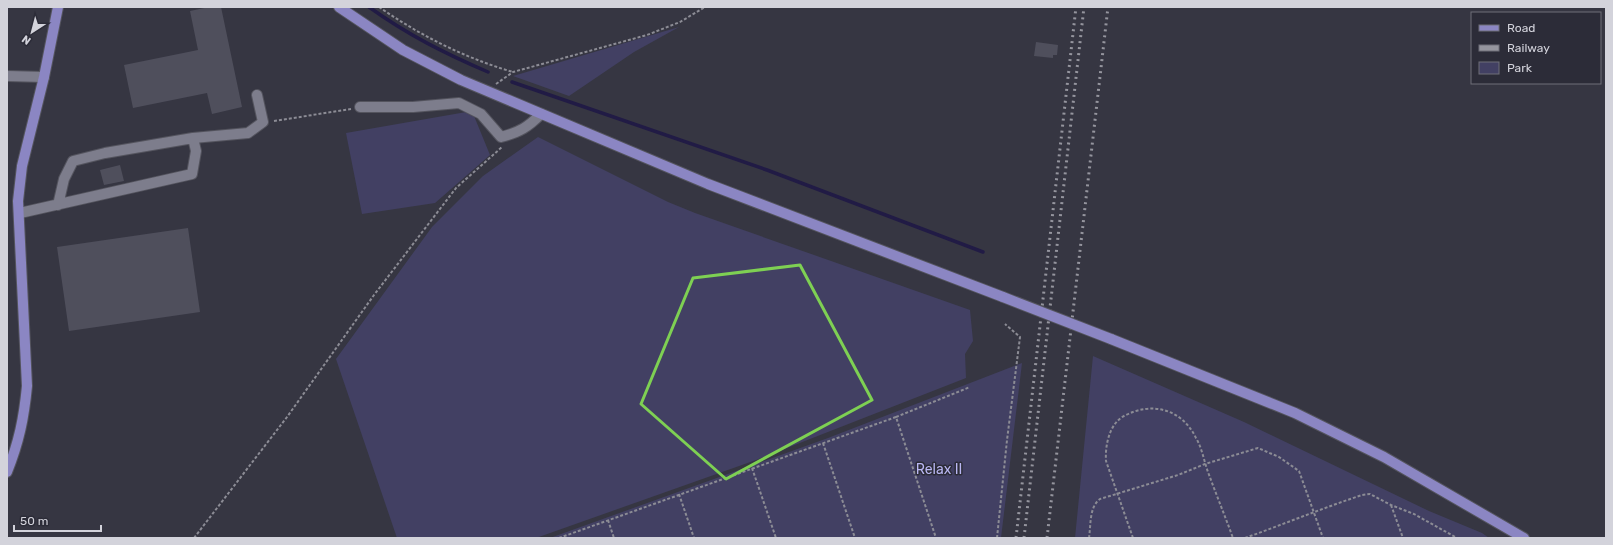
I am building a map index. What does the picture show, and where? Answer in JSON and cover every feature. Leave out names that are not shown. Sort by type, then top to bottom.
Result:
[{"type":"main road","points":[[7,472],[17,446],[24,415],[27,386],[20,213],[18,201],[22,166],[44,77],[58,7]]},
{"type":"main road","points":[[338,7],[403,50],[439,70],[488,92],[708,184],[1111,339],[1295,413],[1384,457],[1524,538]]},
{"type":"street","points":[[7,76],[44,77]]},
{"type":"street","points":[[58,204],[64,178],[73,161],[193,138],[248,133],[263,122],[257,95]]},
{"type":"street","points":[[360,107],[459,103],[481,114],[501,137],[519,132],[530,125],[542,114]]},
{"type":"street","points":[[20,213],[192,174],[196,151],[193,138]]},
{"type":"path","points":[[379,7],[419,33],[445,47],[513,72]]},
{"type":"path","points":[[488,92],[499,81],[513,72],[646,35],[680,22],[705,7]]},
{"type":"path","points":[[263,122],[360,107]]},
{"type":"path","points":[[194,538],[288,417],[374,295],[456,188],[519,132]]},
{"type":"path","points":[[997,538],[1007,440],[1020,337],[1005,324]]},
{"type":"path","points":[[559,538],[896,417],[970,387]]},
{"type":"path","points":[[1133,538],[1106,461],[1105,448],[1111,431],[1120,418],[1136,410],[1152,408],[1170,412],[1180,417],[1196,437],[1233,538]]},
{"type":"path","points":[[896,417],[936,538]]},
{"type":"path","points":[[823,443],[855,538]]},
{"type":"path","points":[[1089,538],[1092,511],[1096,502],[1100,499],[1258,448],[1279,457],[1299,471],[1323,538]]},
{"type":"path","points":[[752,468],[776,538]]},
{"type":"path","points":[[679,494],[694,538]]},
{"type":"path","points":[[1245,538],[1314,511],[1370,494],[1391,505],[1414,514],[1457,538]]},
{"type":"path","points":[[1391,505],[1403,538]]},
{"type":"path","points":[[608,520],[614,538]]},
{"type":"highlighted area","points":[[800,265],[872,400],[726,479],[641,404],[693,278]]},
{"type":"green space","points":[[679,27],[634,52],[569,96],[513,76]]},
{"type":"green space","points":[[472,111],[490,155],[435,203],[362,214],[346,133]]},
{"type":"green space","points":[[538,137],[668,202],[695,213],[970,310],[973,341],[965,354],[966,378],[756,460],[536,538],[397,538],[336,359],[432,227],[483,176]]},
{"type":"green space","points":[[1093,356],[1244,422],[1429,511],[1482,533],[1489,538],[1075,538]]},
{"type":"green space","name":"Relax II","points":[[1022,363],[1001,538],[550,538],[828,438]]},
{"type":"building","points":[[209,7],[221,7],[242,107],[212,114],[207,93],[133,108],[124,65],[198,50],[190,11]]},
{"type":"building","points":[[1036,42],[1058,45],[1057,55],[1053,55],[1053,58],[1034,56]]},
{"type":"building","points":[[120,165],[124,181],[104,185],[100,170]]},
{"type":"building","points":[[188,228],[200,312],[69,331],[57,247]]},
{"type":"waterway","points":[[369,7],[427,43],[488,72]]},
{"type":"waterway","points":[[512,82],[767,170],[983,252]]},
{"type":"railway","points":[[1016,538],[1076,7]]},
{"type":"railway","points":[[1024,538],[1084,7]]},
{"type":"railway","points":[[1047,538],[1108,7]]}]
